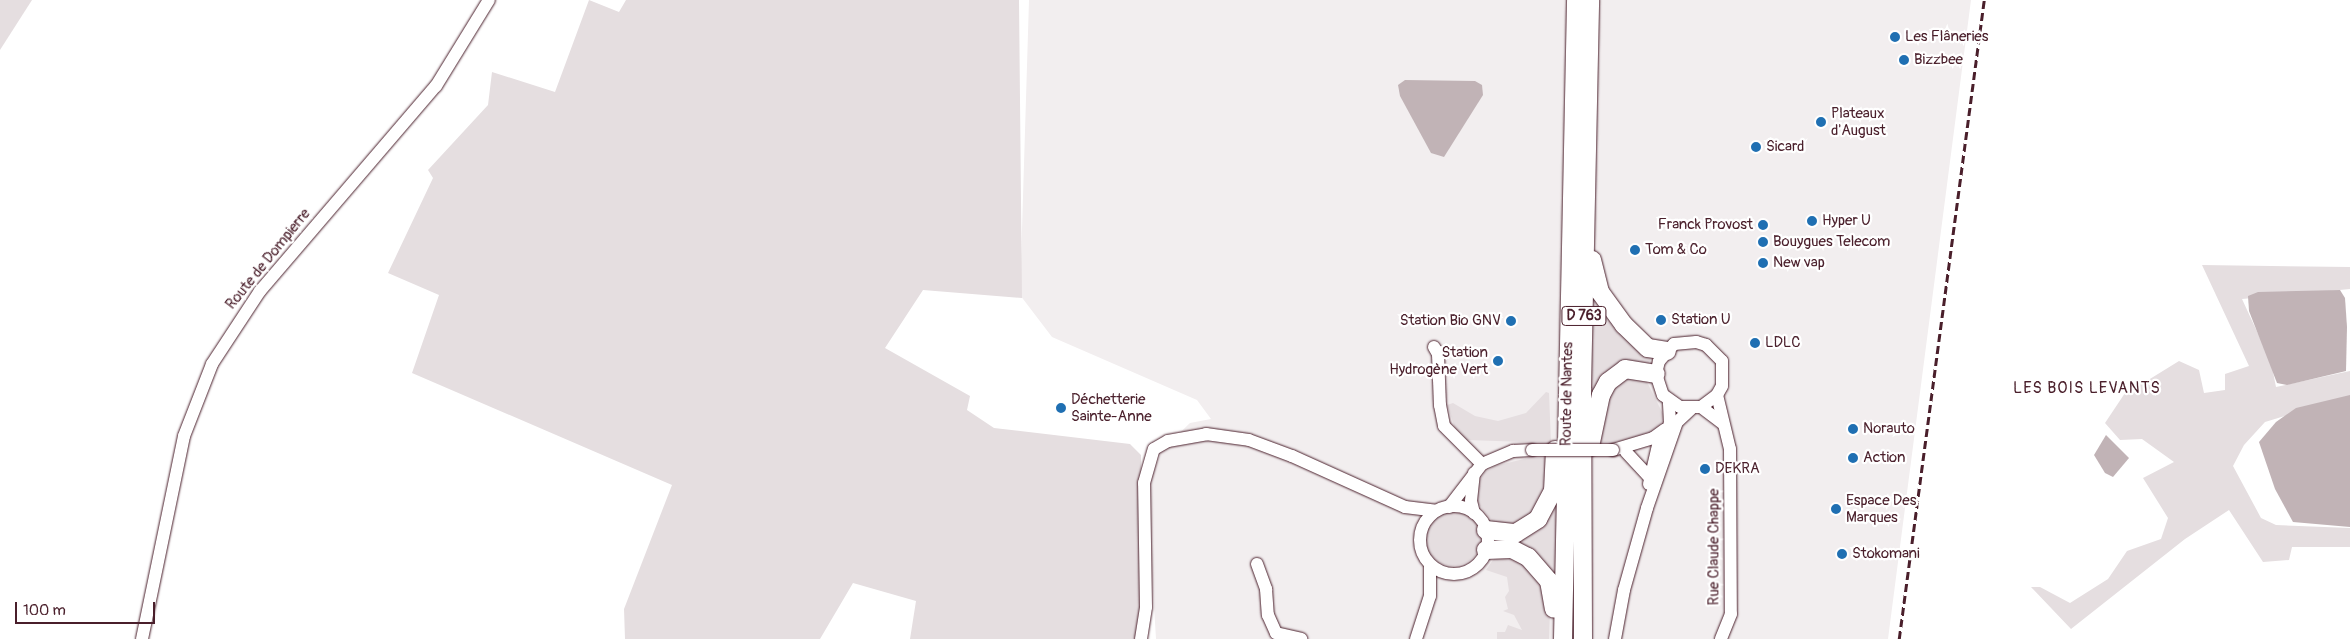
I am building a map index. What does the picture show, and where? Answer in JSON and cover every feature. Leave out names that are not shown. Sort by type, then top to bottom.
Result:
[{"type":"highway","name":"Route de Nantes","points":[[1563,639],[1576,0]]},
{"type":"highway","name":"Route de Nantes","points":[[1583,639],[1582,476],[1590,0]]},
{"type":"highway","points":[[1586,198],[1593,222],[1593,272],[1600,292],[1636,340],[1648,348],[1666,351]]},
{"type":"highway","points":[[1486,530],[1505,534],[1527,528],[1548,506],[1553,491],[1559,278],[1570,246]]},
{"type":"highway","points":[[1582,476],[1589,464],[1592,432],[1608,382],[1625,370],[1656,374]]},
{"type":"highway","points":[[1486,550],[1512,549],[1542,570],[1553,589],[1554,639]]},
{"type":"street","name":"Route de Dompierre","points":[[142,639],[184,436],[212,364],[260,291],[436,86],[490,0]]},
{"type":"street","points":[[1615,639],[1624,590],[1647,508],[1677,422],[1718,395],[1724,377],[1722,362],[1716,352],[1696,342],[1674,344],[1659,361],[1656,374],[1658,386],[1669,402],[1670,423],[1657,448],[1650,478],[1647,508]]},
{"type":"street","points":[[1434,347],[1438,354],[1444,426],[1478,469]]},
{"type":"street","name":"Rue Claude Chappe","points":[[1718,395],[1722,423],[1730,449],[1731,614],[1721,639]]},
{"type":"street","points":[[1669,402],[1696,408],[1722,423]]},
{"type":"street","points":[[1613,450],[1653,438],[1670,423]]},
{"type":"street","points":[[1140,639],[1146,607],[1144,483],[1154,449],[1168,442],[1206,434],[1249,440],[1292,456],[1405,507],[1436,511],[1449,507],[1474,513]]},
{"type":"street","points":[[1449,507],[1478,469],[1496,456],[1532,450],[1613,450],[1626,452],[1657,448],[1671,439]]},
{"type":"street","points":[[1626,452],[1650,478]]},
{"type":"street","points":[[1430,596],[1451,574],[1473,569],[1486,550],[1486,530],[1474,513],[1471,501],[1478,469]]},
{"type":"street","points":[[1405,507],[1421,529]]},
{"type":"street","points":[[1416,639],[1430,596],[1430,565],[1420,548],[1421,529],[1436,511]]},
{"type":"street","points":[[1257,564],[1266,589],[1268,615],[1274,636],[1302,639]]},
{"type":"street","points":[[1430,565],[1451,574]]},
{"type":"shaded area","points":[[0,0],[32,0],[0,50]]},
{"type":"shaded area","points":[[589,0],[619,12],[626,0],[1019,0],[1022,298],[923,290],[885,348],[970,396],[967,410],[994,428],[1130,444],[1141,455],[1143,632],[1138,639],[910,639],[916,601],[853,583],[820,639],[625,639],[624,609],[672,485],[412,373],[439,295],[388,273],[433,178],[428,170],[488,105],[492,72],[555,92]]},
{"type":"shaded area","points":[[1029,0],[1971,0],[1888,639],[1156,639],[1147,490],[1162,450],[1190,423],[1211,419],[1197,400],[1052,337],[1020,295]]},
{"type":"shaded area","points":[[1405,80],[1475,81],[1482,85],[1483,95],[1444,157],[1431,153],[1400,96],[1398,85]]},
{"type":"shaded area","points":[[2202,265],[2350,267],[2350,289],[2242,299],[2271,362],[2276,387],[2350,371],[2350,396],[2265,422],[2244,445],[2233,466],[2261,518],[2276,525],[2350,528],[2350,547],[2292,547],[2289,560],[2263,562],[2229,510],[2185,539],[2071,629],[2031,587],[2040,587],[2070,603],[2108,579],[2127,551],[2161,539],[2168,518],[2143,478],[2174,462],[2142,439],[2120,440],[2105,423],[2131,384],[2145,382],[2179,361],[2199,370],[2204,393],[2225,390],[2225,374],[2249,366]]},
{"type":"shaded area","points":[[2340,290],[2345,298],[2347,327],[2346,371],[2287,385],[2277,383],[2249,311],[2248,296],[2258,292]]},
{"type":"shaded area","points":[[1591,294],[1652,355],[1649,363],[1631,361],[1618,364],[1596,396],[1589,396]]},
{"type":"shaded area","points":[[1623,374],[1645,378],[1665,418],[1654,432],[1622,441],[1595,443],[1602,402]]},
{"type":"shaded area","points":[[1546,392],[1549,393],[1551,443],[1467,440],[1456,431],[1447,405],[1453,403],[1475,416],[1498,421],[1526,413]]},
{"type":"shaded area","points":[[2350,395],[2350,527],[2293,522],[2275,489],[2259,442],[2276,422],[2296,408]]},
{"type":"shaded area","points":[[2106,435],[2129,458],[2113,477],[2105,473],[2094,455]]},
{"type":"shaded area","points":[[1528,458],[1551,458],[1546,498],[1522,526],[1498,528],[1477,502],[1479,481],[1485,472],[1495,466]]},
{"type":"shaded area","points":[[1558,471],[1558,564],[1554,582],[1499,545],[1500,538],[1522,534]]},
{"type":"shaded area","points":[[1453,510],[1464,512],[1473,518],[1479,527],[1481,538],[1479,549],[1473,558],[1464,564],[1453,566],[1442,564],[1433,558],[1427,549],[1425,538],[1427,527],[1433,518],[1442,512]]},
{"type":"shaded area","points":[[1500,557],[1515,558],[1541,575],[1550,610],[1549,639],[1497,639],[1497,632],[1505,632],[1508,625],[1522,630],[1514,615],[1503,611],[1508,609],[1505,597],[1509,591],[1507,577],[1486,570],[1493,560]]},
{"type":"railway","points":[[1899,639],[1984,0]]},
{"type":"place","name":"Les Flâneries","points":[[1895,37]]},
{"type":"place","name":"Bizzbee","points":[[1904,60]]},
{"type":"place","name":"Plateaux d'August","points":[[1821,122]]},
{"type":"place","name":"Sicard","points":[[1756,147]]},
{"type":"place","name":"Hyper U","points":[[1812,221]]},
{"type":"place","name":"Franck Provost","points":[[1763,225]]},
{"type":"place","name":"Bouygues Telecom","points":[[1763,242]]},
{"type":"place","name":"Tom & Co","points":[[1635,250]]},
{"type":"place","name":"New vap","points":[[1763,263]]},
{"type":"place","name":"Station U","points":[[1661,320]]},
{"type":"place","name":"Station Bio GNV","points":[[1511,321]]},
{"type":"place","name":"LDLC","points":[[1755,343]]},
{"type":"place","name":"Station Hydrogène Vert","points":[[1498,361]]},
{"type":"place","name":"Déchetterie Sainte-Anne","points":[[1061,408]]},
{"type":"place","name":"Norauto","points":[[1853,429]]},
{"type":"place","name":"Action","points":[[1853,458]]},
{"type":"place","name":"DEKRA","points":[[1705,469]]},
{"type":"place","name":"Espace Des Marques","points":[[1836,509]]},
{"type":"place","name":"Stokomani","points":[[1842,554]]},
{"type":"district","name":"LES BOIS LEVANTS","points":[[2087,388]]}]
